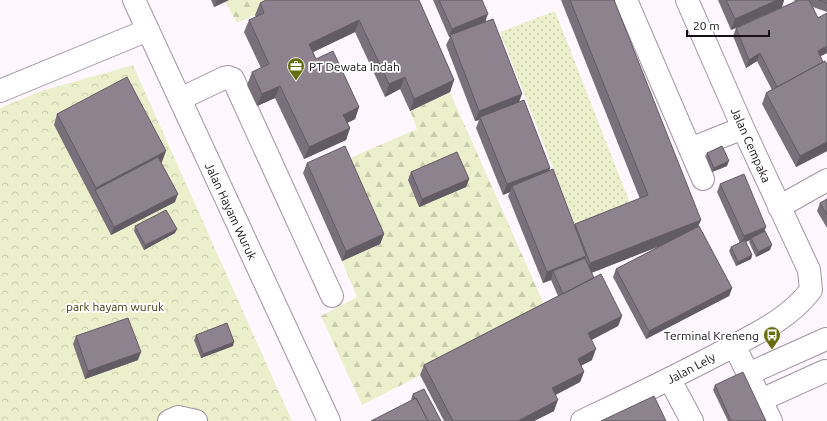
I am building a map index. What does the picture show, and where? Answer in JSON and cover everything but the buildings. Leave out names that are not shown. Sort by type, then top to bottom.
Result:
[{"type":"street","name":"Jalan Hayam Wuruk","points":[[134,0],[329,421]]},
{"type":"street","points":[[626,0],[703,179]]},
{"type":"street","name":"Jalan Cempaka","points":[[687,0],[743,128],[819,294]]},
{"type":"street","points":[[0,91],[148,30]]},
{"type":"street","points":[[180,99],[224,78],[228,77],[233,80],[332,296]]},
{"type":"street","points":[[690,149],[743,128]]},
{"type":"street","points":[[779,207],[827,180]]},
{"type":"street","name":"Jalan Lely","points":[[582,421],[670,380],[777,322],[819,294]]},
{"type":"street","points":[[748,374],[826,339]]},
{"type":"street","points":[[734,345],[766,411],[825,378]]},
{"type":"street","points":[[670,380],[692,421]]},
{"type":"street","points":[[169,421],[178,417],[196,421]]},
{"type":"green space","points":[[287,0],[237,23],[225,1]]},
{"type":"green space","points":[[555,11],[631,206],[576,227],[500,32]]},
{"type":"green space","name":"park hayam wuruk","points":[[133,65],[292,421],[0,421],[0,108],[41,91]]},
{"type":"green space","points":[[450,92],[547,311],[362,405],[321,316],[357,297],[342,261],[380,244],[343,161],[417,129],[410,111]]},
{"type":"place","name":"PT Dewata Indah","points":[[296,81]]},
{"type":"place","name":"Terminal Kreneng","points":[[772,350]]}]
